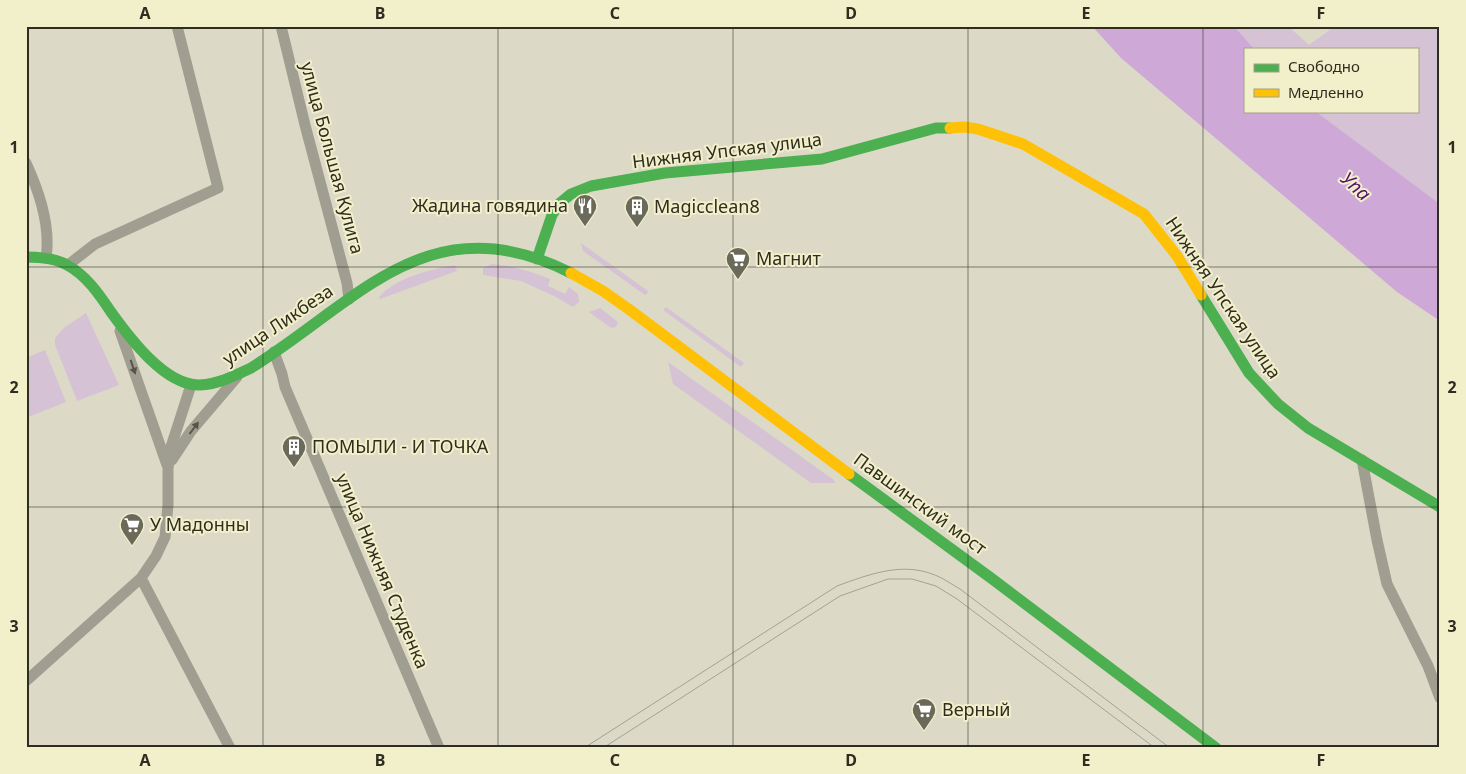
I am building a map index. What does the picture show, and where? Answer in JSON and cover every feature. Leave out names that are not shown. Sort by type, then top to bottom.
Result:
[{"type":"main road","name":"Нижняя Упская улица","points":[[537,259],[552,215],[560,204],[571,194],[591,186],[666,173],[822,159],[936,128],[978,129],[1023,144],[1144,214],[1177,256],[1249,373],[1278,404],[1308,428],[1440,506]]},
{"type":"main road","name":"улица Ликбеза","points":[[192,385],[209,385],[237,376],[383,276],[434,254],[466,248],[501,249],[537,259],[575,275],[601,291]]},
{"type":"main road","points":[[26,257],[46,258],[68,265],[97,291],[117,321],[155,366],[169,375],[192,385]]},
{"type":"main road","name":"Павшинский мост","points":[[601,291],[806,440],[1216,748]]},
{"type":"street","points":[[68,265],[95,244],[218,188],[177,26]]},
{"type":"street","name":"улица Большая Кулига","points":[[281,26],[304,125],[347,283],[349,299]]},
{"type":"street","points":[[26,162],[37,187],[46,225],[48,244],[46,258]]},
{"type":"street","points":[[117,321],[168,469]]},
{"type":"street","name":"улица Нижняя Cтуденкa","points":[[274,352],[285,387],[439,748]]},
{"type":"street","points":[[168,469],[173,457],[191,431],[237,376]]},
{"type":"street","points":[[26,681],[141,578],[156,556],[165,537],[168,505],[168,469],[173,438],[192,385]]},
{"type":"street","points":[[1362,460],[1376,540],[1387,584],[1428,666],[1440,698]]},
{"type":"street","points":[[141,578],[230,748]]},
{"type":"shaded area","points":[[1234,26],[1288,26],[1309,45],[1335,26],[1440,26],[1440,204],[1316,112],[1418,112],[1418,48],[1253,48]]},
{"type":"shaded area","points":[[581,243],[648,291],[647,294],[645,295],[583,251]]},
{"type":"shaded area","points":[[492,264],[522,269],[543,276],[550,279],[548,286],[565,294],[569,287],[578,294],[579,302],[573,307],[521,281],[483,275],[483,268]]},
{"type":"shaded area","points":[[455,265],[457,271],[379,298],[386,290],[404,279]]},
{"type":"shaded area","points":[[666,307],[744,363],[741,367],[663,310]]},
{"type":"shaded area","points":[[600,308],[617,321],[616,327],[611,328],[589,312]]},
{"type":"shaded area","points":[[86,313],[119,385],[77,401],[55,345],[55,338],[65,327]]},
{"type":"shaded area","points":[[45,350],[66,402],[26,418],[26,358]]},
{"type":"shaded area","points":[[668,362],[834,480],[835,483],[811,483],[673,384]]},
{"type":"water","name":"Упа","points":[[1092,26],[1234,26],[1253,48],[1244,48],[1244,112],[1316,112],[1440,204],[1440,321],[1397,292],[1121,58]]},
{"type":"tram line","points":[[584,748],[837,586],[884,571],[908,569],[936,575],[960,589],[1170,748]]},
{"type":"tram line","points":[[603,748],[840,596],[888,579],[912,579],[936,586],[957,599],[1155,748]]},
{"type":"traffic: fast","points":[[537,259],[552,215],[560,203],[571,194],[591,186],[665,173],[822,159],[936,128],[950,128]]},
{"type":"traffic: fast","points":[[26,257],[52,259],[74,269],[92,286],[128,334],[149,358],[174,378],[200,385],[220,381],[251,368],[363,289],[399,268],[436,254],[477,248],[521,254],[571,273]]},
{"type":"traffic: fast","points":[[1201,295],[1249,373],[1278,404],[1308,428],[1440,507]]},
{"type":"traffic: fast","points":[[849,474],[991,578],[1216,748]]},
{"type":"traffic: slow","points":[[950,128],[978,129],[1023,144],[1144,214],[1177,256],[1201,295]]},
{"type":"traffic: slow","points":[[571,273],[603,291],[630,310],[849,474]]},
{"type":"place","name":"Жадина говядина","points":[[585,227]]},
{"type":"place","name":"Magicclean8","points":[[637,228]]},
{"type":"place","name":"Магнит","points":[[738,280]]},
{"type":"place","name":"ПОМЫЛИ - И ТОЧКА","points":[[294,468]]},
{"type":"place","name":"У Мадонны","points":[[132,546]]},
{"type":"place","name":"Верный","points":[[924,731]]}]
